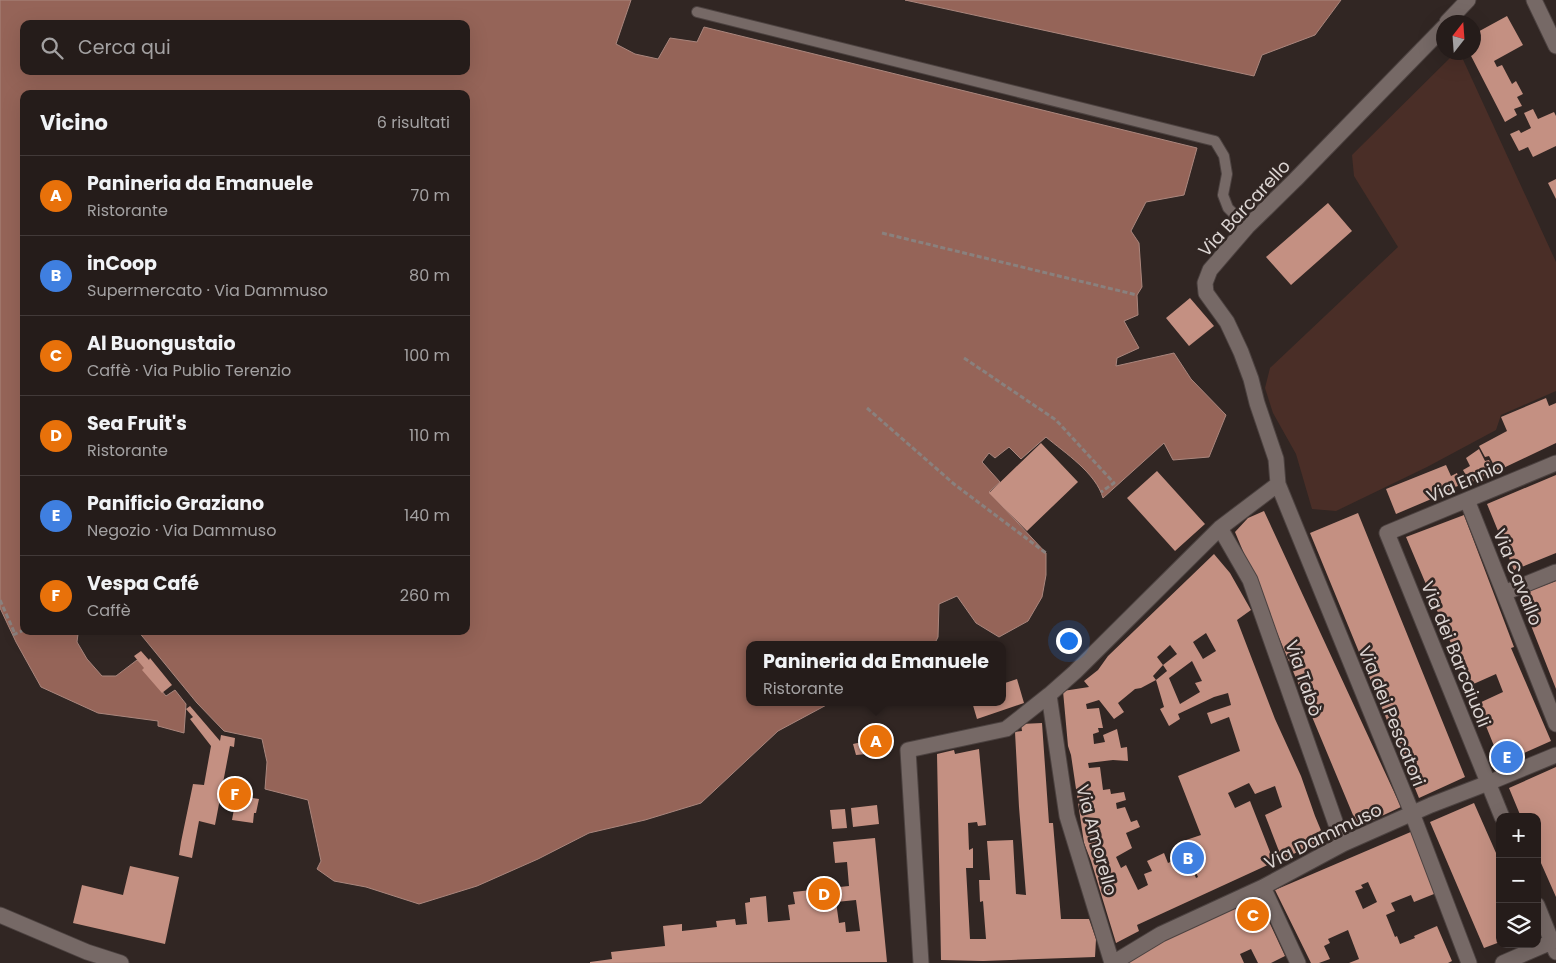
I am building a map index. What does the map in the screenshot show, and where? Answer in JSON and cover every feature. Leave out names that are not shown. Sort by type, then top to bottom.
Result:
[{"type":"street","points":[[1454,15],[1468,0]]},
{"type":"street","points":[[1534,0],[1556,46]]},
{"type":"street","name":"Via Barcarello","points":[[1278,484],[1276,459],[1251,379],[1227,322],[1206,293],[1205,283],[1210,270],[1247,227],[1436,34]]},
{"type":"street","name":"Via Ennio","points":[[1387,533],[1556,463]]},
{"type":"street","points":[[921,963],[908,750],[1006,729],[1048,696],[1082,665],[1220,528],[1278,484]]},
{"type":"street","name":"Via dei Pescatori","points":[[1278,484],[1412,813],[1469,963]]},
{"type":"street","name":"Via Cavallo","points":[[1468,500],[1556,724]]},
{"type":"street","name":"Via Tabò","points":[[1220,528],[1250,580],[1343,844]]},
{"type":"street","name":"Via dei Barcaiuoli","points":[[1387,533],[1500,813]]},
{"type":"street","points":[[1504,593],[1556,572]]},
{"type":"street","name":"Via Amorello","points":[[1048,696],[1068,816],[1113,963]]},
{"type":"street","name":"Via Dammuso","points":[[1113,963],[1161,934],[1263,887],[1343,844],[1412,813],[1556,755]]},
{"type":"street","points":[[1263,887],[1298,963]]},
{"type":"street","points":[[0,914],[87,952],[121,963]]},
{"type":"street","points":[[1503,963],[1555,944],[1541,914]]},
{"type":"lane","points":[[697,12],[1215,141],[1224,156],[1227,174],[1223,195],[1228,208],[1247,227]]},
{"type":"path","points":[[882,233],[1137,295]]},
{"type":"path","points":[[964,358],[1056,420],[1114,483],[1101,492]]},
{"type":"path","points":[[867,408],[954,484],[1046,553]]},
{"type":"path","points":[[0,600],[14,634],[20,632]]},
{"type":"shaded area","points":[[0,0],[631,0],[616,44],[635,54],[658,59],[670,38],[697,42],[704,27],[1197,148],[1184,195],[1146,202],[1131,231],[1139,243],[1142,287],[1137,295],[1138,315],[1124,321],[1139,348],[1117,358],[1116,366],[1174,353],[1191,379],[1226,415],[1209,457],[1173,460],[1164,443],[1103,498],[1094,480],[1087,472],[1046,437],[1021,459],[1009,447],[995,458],[989,453],[982,462],[1000,482],[989,492],[1046,553],[1046,575],[1042,597],[1028,621],[999,637],[976,623],[957,596],[939,604],[938,637],[936,641],[746,641],[746,706],[825,706],[778,731],[701,803],[645,820],[589,833],[538,859],[477,886],[419,904],[366,887],[334,881],[317,869],[321,861],[308,800],[265,789],[267,762],[262,739],[224,731],[197,703],[141,635],[470,635],[470,90],[20,90],[20,635],[78,635],[77,642],[87,659],[102,676],[116,676],[137,660],[147,667],[146,672],[166,696],[175,690],[186,704],[184,733],[158,726],[158,721],[98,713],[41,687],[0,608]]},
{"type":"shaded area","points":[[905,0],[1341,0],[1315,35],[1262,55],[1254,76]]},
{"type":"shaded area","points":[[1448,60],[1463,60],[1556,262],[1556,391],[1501,415],[1496,430],[1427,467],[1336,511],[1312,509],[1296,454],[1273,413],[1265,388],[1270,368],[1398,247],[1354,176],[1352,155]]},
{"type":"building","points":[[1507,16],[1523,45],[1494,61],[1497,67],[1502,65],[1512,84],[1516,81],[1523,94],[1517,97],[1522,106],[1514,109],[1517,115],[1505,122],[1473,60],[1481,60],[1481,30]]},
{"type":"building","points":[[1533,109],[1538,119],[1554,112],[1556,116],[1556,146],[1533,157],[1528,147],[1519,151],[1510,134],[1519,130],[1521,133],[1531,128],[1524,113]]},
{"type":"building","points":[[1556,179],[1556,199],[1548,183]]},
{"type":"building","points":[[1328,203],[1352,231],[1291,285],[1266,257]]},
{"type":"building","points":[[1190,298],[1214,326],[1189,346],[1166,318]]},
{"type":"building","points":[[1546,398],[1549,406],[1556,403],[1556,443],[1497,471],[1489,456],[1485,457],[1479,446],[1507,431],[1501,417]]},
{"type":"building","points":[[1041,443],[1078,482],[1027,531],[989,493]]},
{"type":"building","points":[[1479,449],[1485,461],[1489,460],[1494,471],[1470,483],[1463,470],[1470,466],[1466,458]]},
{"type":"building","points":[[1446,465],[1451,476],[1457,473],[1461,485],[1396,514],[1386,489]]},
{"type":"building","points":[[1157,471],[1205,524],[1175,551],[1127,498]]},
{"type":"building","points":[[1556,475],[1556,553],[1514,570],[1487,504]]},
{"type":"building","points":[[1264,511],[1401,807],[1358,827],[1235,532],[1248,518]]},
{"type":"building","points":[[1358,513],[1465,777],[1419,798],[1310,533]]},
{"type":"building","points":[[1464,515],[1514,647],[1511,648],[1551,741],[1501,763],[1477,704],[1503,692],[1496,674],[1469,686],[1406,537]]},
{"type":"building","points":[[1214,554],[1230,573],[1251,610],[1237,620],[1325,840],[1282,859],[1265,815],[1282,807],[1275,786],[1255,794],[1249,783],[1228,793],[1235,808],[1250,801],[1274,862],[1137,925],[1139,931],[1116,943],[1084,843],[1068,746],[1063,691],[1089,687],[1084,681],[1098,670],[1108,656]],"holes":[[[1206,633],[1216,651],[1203,659],[1193,642]],[[1170,645],[1177,654],[1163,665],[1157,657]],[[1192,661],[1202,681],[1195,683],[1200,692],[1180,704],[1169,678]],[[1163,665],[1167,671],[1156,680],[1153,676]],[[1156,680],[1164,707],[1160,709],[1169,726],[1180,719],[1178,714],[1214,697],[1228,693],[1231,705],[1207,713],[1211,724],[1229,717],[1240,751],[1178,776],[1201,835],[1183,841],[1198,877],[1196,878],[1187,855],[1168,863],[1164,853],[1147,861],[1152,871],[1144,874],[1148,885],[1138,890],[1126,865],[1121,868],[1116,857],[1132,848],[1126,833],[1140,827],[1137,820],[1131,822],[1125,807],[1117,809],[1116,803],[1126,800],[1124,792],[1111,794],[1110,789],[1103,790],[1100,767],[1089,768],[1088,763],[1113,760],[1128,761],[1127,747],[1121,748],[1117,729],[1103,735],[1105,742],[1094,744],[1093,734],[1099,732],[1098,728],[1103,728],[1099,708],[1087,709],[1086,704],[1099,700],[1114,719],[1124,712],[1118,703],[1135,689]]]},
{"type":"building","points":[[1556,581],[1556,689],[1519,595]]},
{"type":"building","points":[[141,651],[149,660],[150,658],[172,685],[162,693],[142,670],[144,668],[134,656]]},
{"type":"building","points":[[1017,679],[1024,703],[977,719],[973,706],[1006,706],[1006,683]]},
{"type":"building","points":[[190,706],[220,741],[221,735],[235,738],[234,747],[230,746],[215,825],[199,821],[192,858],[179,855],[181,842],[193,784],[204,785],[211,746],[190,719],[193,717],[186,709]]},
{"type":"building","points":[[1042,723],[1049,823],[1053,823],[1061,919],[1089,919],[1096,939],[1095,957],[983,961],[941,960],[937,754],[954,750],[955,754],[979,749],[986,825],[978,826],[977,822],[968,823],[969,850],[973,848],[973,868],[966,868],[970,939],[986,939],[983,901],[980,902],[979,880],[990,880],[987,841],[1013,840],[1016,894],[1026,895],[1015,732],[1022,731],[1021,724]]},
{"type":"building","points":[[875,739],[877,753],[856,755],[853,744]]},
{"type":"building","points":[[1556,767],[1556,897],[1541,863],[1541,813],[1519,813],[1509,788]]},
{"type":"building","points":[[238,796],[259,799],[253,823],[232,820]]},
{"type":"building","points":[[1474,803],[1496,853],[1496,944],[1484,948],[1430,822]]},
{"type":"building","points":[[877,805],[879,824],[853,827],[851,808]]},
{"type":"building","points":[[845,809],[847,828],[832,829],[830,810]]},
{"type":"building","points":[[1413,831],[1439,892],[1414,902],[1411,895],[1391,903],[1395,911],[1386,915],[1400,944],[1437,926],[1452,961],[1448,963],[1349,963],[1359,959],[1348,930],[1328,939],[1330,943],[1324,946],[1330,959],[1319,963],[1311,963],[1275,890]],"holes":[[[1368,882],[1377,902],[1363,909],[1355,891],[1363,888],[1361,885]]]},
{"type":"building","points":[[875,838],[887,962],[590,963],[612,959],[611,952],[665,946],[663,926],[682,924],[682,931],[717,927],[716,921],[735,919],[736,925],[747,924],[745,903],[750,902],[750,898],[766,896],[768,922],[790,920],[788,905],[795,904],[793,892],[849,886],[847,862],[835,863],[833,842]],"holes":[[[856,900],[860,931],[846,932],[845,922],[839,923],[836,902]]]},
{"type":"building","points":[[130,866],[179,877],[165,944],[73,923],[82,885],[123,895]]},
{"type":"building","points":[[1259,900],[1285,956],[1271,963],[1258,963],[1251,949],[1240,954],[1244,963],[1127,963],[1125,957],[1241,906],[1243,909]]},
{"type":"place","name":"Panineria da Emanuele","points":[[876,741]]},
{"type":"place","name":"Panificio Graziano","points":[[1507,757]]},
{"type":"place","name":"Vespa Café","points":[[235,794]]},
{"type":"place","name":"inCoop","points":[[1188,858]]},
{"type":"place","name":"Sea Fruit's","points":[[824,894]]},
{"type":"place","name":"Al Buongustaio","points":[[1253,915]]}]
